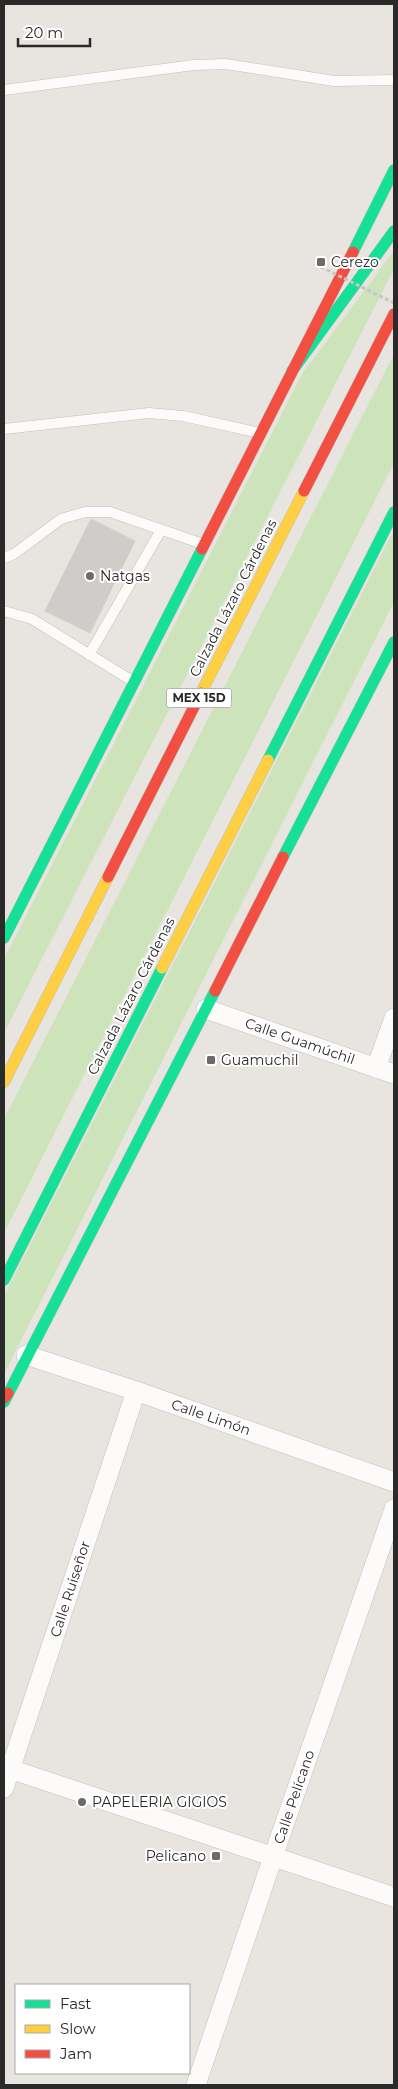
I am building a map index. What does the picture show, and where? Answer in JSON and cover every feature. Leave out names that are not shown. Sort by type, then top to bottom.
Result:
[{"type":"main road","points":[[4,938],[394,170]]},
{"type":"main road","points":[[292,372],[394,231]]},
{"type":"main road","name":"Calzada Lázaro Cárdenas","points":[[4,1082],[394,314]]},
{"type":"main road","name":"Calzada Lázaro Cárdenas","points":[[4,1280],[394,512]]},
{"type":"main road","points":[[5,1397],[206,1009],[389,664],[394,642]]},
{"type":"street","name":"Calle Guamúchil","points":[[206,1009],[394,1074]]},
{"type":"street","points":[[376,1068],[394,1018]]},
{"type":"street","name":"Calle Limón","points":[[26,1355],[136,1391],[394,1482]]},
{"type":"street","name":"Calle Ruiseñor","points":[[4,1788],[7,1768],[136,1391]]},
{"type":"street","name":"Calle Pelícano","points":[[196,2085],[394,1509]]},
{"type":"street","points":[[7,1768],[394,1898]]},
{"type":"lane","points":[[4,90],[194,65],[226,64],[334,81],[394,80]]},
{"type":"lane","points":[[4,429],[149,413],[183,416],[261,433]]},
{"type":"lane","points":[[4,558],[14,554],[61,519],[85,512],[110,512],[204,544]]},
{"type":"lane","points":[[89,654],[161,530]]},
{"type":"lane","points":[[4,611],[32,619],[134,682]]},
{"type":"path","points":[[315,264],[394,303]]},
{"type":"green space","points":[[394,251],[394,269],[4,1033],[4,959],[302,374]]},
{"type":"green space","points":[[394,354],[394,463],[4,1233],[4,1119]]},
{"type":"green space","points":[[394,530],[394,602],[4,1374],[4,1296]]},
{"type":"building","name":"Natgas","points":[[91,519],[135,541],[90,633],[45,611]]},
{"type":"traffic: fast","points":[[353,252],[394,170]]},
{"type":"traffic: fast","points":[[292,371],[394,231]]},
{"type":"traffic: fast","points":[[268,760],[394,512]]},
{"type":"traffic: fast","points":[[4,938],[202,549]]},
{"type":"traffic: fast","points":[[283,857],[394,642]]},
{"type":"traffic: fast","points":[[4,1280],[162,968]]},
{"type":"traffic: fast","points":[[4,1402],[215,991]]},
{"type":"traffic: slow","points":[[201,693],[304,491]]},
{"type":"traffic: slow","points":[[162,968],[268,760]]},
{"type":"traffic: slow","points":[[4,1082],[108,877]]},
{"type":"traffic: jam","points":[[202,549],[353,252]]},
{"type":"traffic: jam","points":[[304,491],[394,314]]},
{"type":"traffic: jam","points":[[108,877],[201,693]]},
{"type":"traffic: jam","points":[[215,991],[283,857]]},
{"type":"traffic: jam","points":[[4,1398],[8,1393]]},
{"type":"place","name":"Cerezo","points":[[321,262]]},
{"type":"place","name":"Natgas","points":[[90,576]]},
{"type":"place","name":"Guamuchil","points":[[211,1060]]},
{"type":"place","name":"PAPELERIA GIGIOS","points":[[82,1802]]},
{"type":"place","name":"Pelicano","points":[[216,1856]]}]
